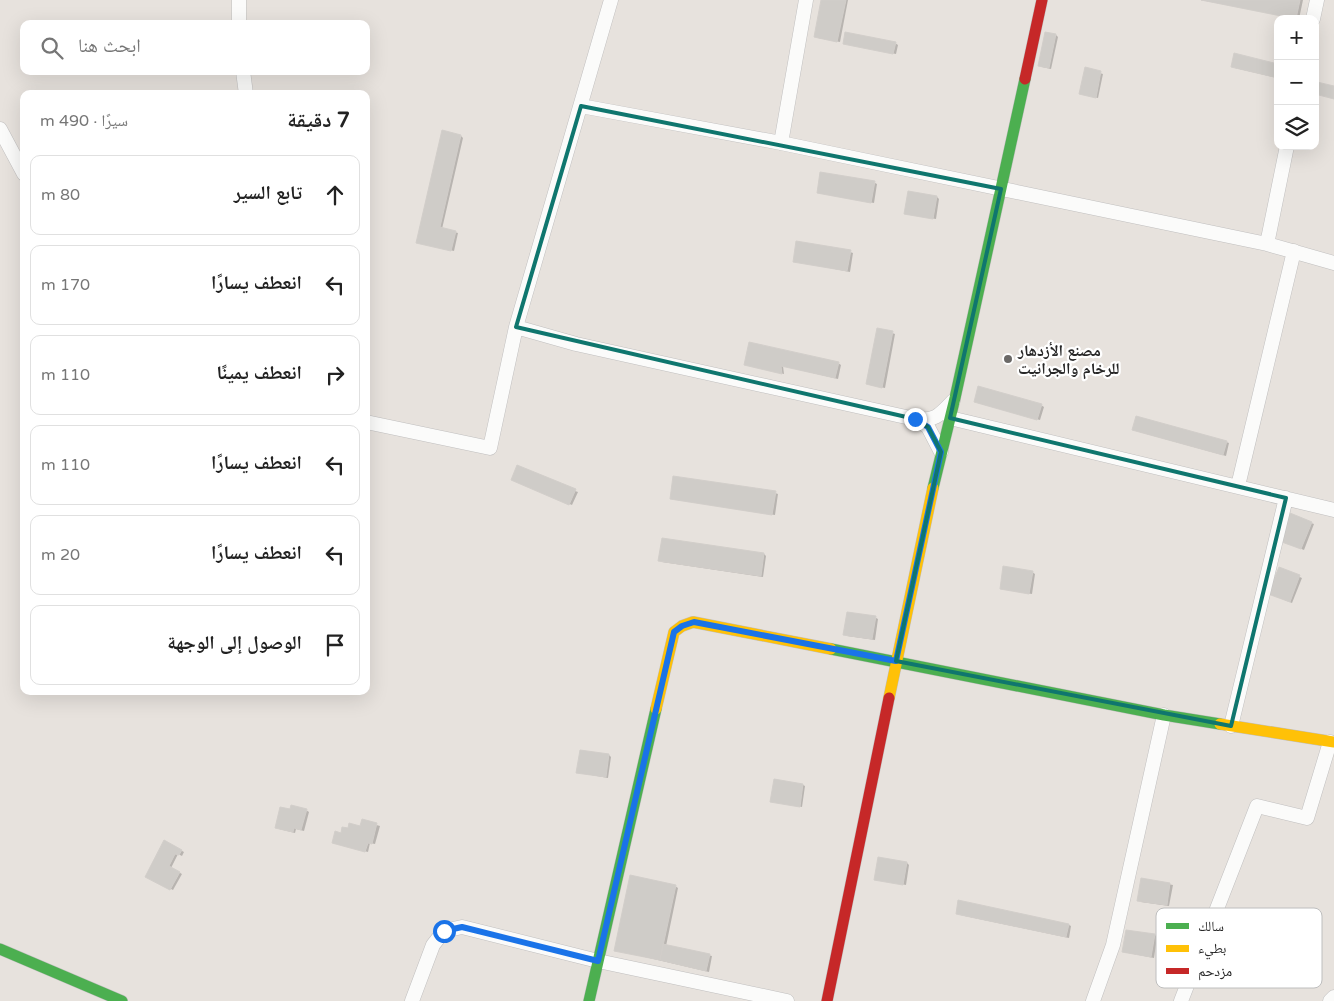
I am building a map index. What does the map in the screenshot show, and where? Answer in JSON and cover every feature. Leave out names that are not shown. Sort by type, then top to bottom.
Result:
[{"type":"street","points":[[239,0],[239,20]]},
{"type":"street","points":[[370,423],[490,448],[516,327],[610,0]]},
{"type":"street","points":[[781,143],[806,0]]},
{"type":"street","points":[[827,1001],[896,661],[1042,0]]},
{"type":"street","points":[[1314,15],[1317,0]]},
{"type":"street","points":[[244,75],[245,90]]},
{"type":"street","points":[[581,106],[781,143],[1267,244],[1334,263]]},
{"type":"street","points":[[0,129],[20,166]]},
{"type":"street","points":[[1267,244],[1286,150]]},
{"type":"street","points":[[1238,486],[1294,251]]},
{"type":"street","points":[[516,327],[576,344],[915,419],[929,420],[940,415],[955,398]]},
{"type":"street","points":[[950,418],[1334,510]]},
{"type":"street","points":[[915,419],[928,427],[941,452]]},
{"type":"street","points":[[1231,726],[1286,498]]},
{"type":"street","points":[[589,1001],[674,632],[682,626],[694,622],[1164,715],[1332,742],[1307,818],[1257,806],[1217,908]]},
{"type":"street","points":[[1095,1000],[1113,945],[1164,715]]},
{"type":"street","points":[[412,1001],[433,945],[444,931],[462,927],[598,961],[787,1001]]},
{"type":"street","points":[[0,949],[122,1001]]},
{"type":"street","points":[[1181,1001],[1186,988]]},
{"type":"street","points":[[1330,1001],[1334,997]]},
{"type":"highlighted area","points":[[581,106],[1001,189],[950,418],[1286,498],[1231,726],[896,661],[941,452],[928,427],[915,419],[516,327]]},
{"type":"building","points":[[821,0],[846,0],[837,42],[814,37]]},
{"type":"building","points":[[1201,0],[1300,0],[1297,15],[1276,15]]},
{"type":"building","points":[[845,32],[896,42],[893,54],[843,44]]},
{"type":"building","points":[[1045,32],[1056,34],[1049,68],[1038,66]]},
{"type":"building","points":[[1234,53],[1274,63],[1274,77],[1231,67]]},
{"type":"building","points":[[1085,67],[1101,71],[1096,98],[1079,94]]},
{"type":"building","points":[[1319,82],[1334,86],[1334,99],[1319,95]]},
{"type":"building","points":[[442,130],[461,135],[440,227],[456,231],[451,251],[416,243]]},
{"type":"building","points":[[820,172],[875,181],[871,203],[817,193]]},
{"type":"building","points":[[908,191],[937,196],[933,219],[904,214]]},
{"type":"building","points":[[796,241],[851,250],[847,271],[793,262]]},
{"type":"building","points":[[877,328],[893,331],[882,388],[866,384]]},
{"type":"building","points":[[749,342],[839,362],[835,378],[781,366],[782,374],[744,365]]},
{"type":"building","points":[[978,386],[1042,404],[1037,420],[974,402]]},
{"type":"building","points":[[1136,416],[1227,441],[1223,455],[1132,430]]},
{"type":"building","points":[[517,465],[576,489],[569,505],[511,480]]},
{"type":"building","points":[[673,476],[776,491],[772,515],[670,499]]},
{"type":"building","points":[[1290,513],[1312,522],[1301,549],[1279,541]]},
{"type":"building","points":[[662,538],[764,553],[761,576],[658,561]]},
{"type":"building","points":[[1003,566],[1033,571],[1029,594],[1000,589]]},
{"type":"building","points":[[1279,567],[1300,575],[1290,602],[1268,594]]},
{"type":"building","points":[[847,612],[876,616],[872,639],[843,635]]},
{"type":"building","points":[[580,750],[609,754],[606,777],[576,773]]},
{"type":"building","points":[[774,779],[803,784],[800,807],[770,802]]},
{"type":"building","points":[[291,805],[307,809],[301,830],[294,828],[293,832],[275,828],[280,807],[290,809]]},
{"type":"building","points":[[362,819],[377,823],[372,844],[368,843],[365,852],[332,843],[335,831],[341,833],[342,827],[348,828],[349,823],[360,826]]},
{"type":"building","points":[[164,840],[182,850],[179,855],[175,854],[169,866],[180,872],[170,890],[145,877]]},
{"type":"building","points":[[878,857],[907,862],[903,885],[874,880]]},
{"type":"building","points":[[630,875],[676,885],[660,960],[614,951]]},
{"type":"building","points":[[1141,878],[1170,883],[1167,905],[1137,901]]},
{"type":"building","points":[[958,900],[1069,924],[1066,937],[956,914]]},
{"type":"building","points":[[1126,930],[1155,934],[1151,957],[1122,952]]},
{"type":"building","points":[[663,944],[710,954],[706,971],[660,960]]},
{"type":"traffic: fast","points":[[933,488],[955,398],[1025,79]]},
{"type":"traffic: fast","points":[[831,649],[1164,715],[1220,724]]},
{"type":"traffic: fast","points":[[589,1001],[656,709]]},
{"type":"traffic: fast","points":[[0,949],[122,1001]]},
{"type":"traffic: slow","points":[[889,698],[933,488]]},
{"type":"traffic: slow","points":[[656,709],[674,632],[682,626],[693,622],[831,649]]},
{"type":"traffic: slow","points":[[1220,724],[1334,742]]},
{"type":"traffic: jam","points":[[1025,79],[1042,0]]},
{"type":"traffic: jam","points":[[827,1001],[889,698]]},
{"type":"place","name":"مصنع الأزدهار للرخام والجرانيت","points":[[1008,359]]},
{"type":"route","points":[[444,931],[462,927],[598,961],[674,632],[682,626],[694,622],[896,661],[941,452],[928,427],[915,419]]}]
